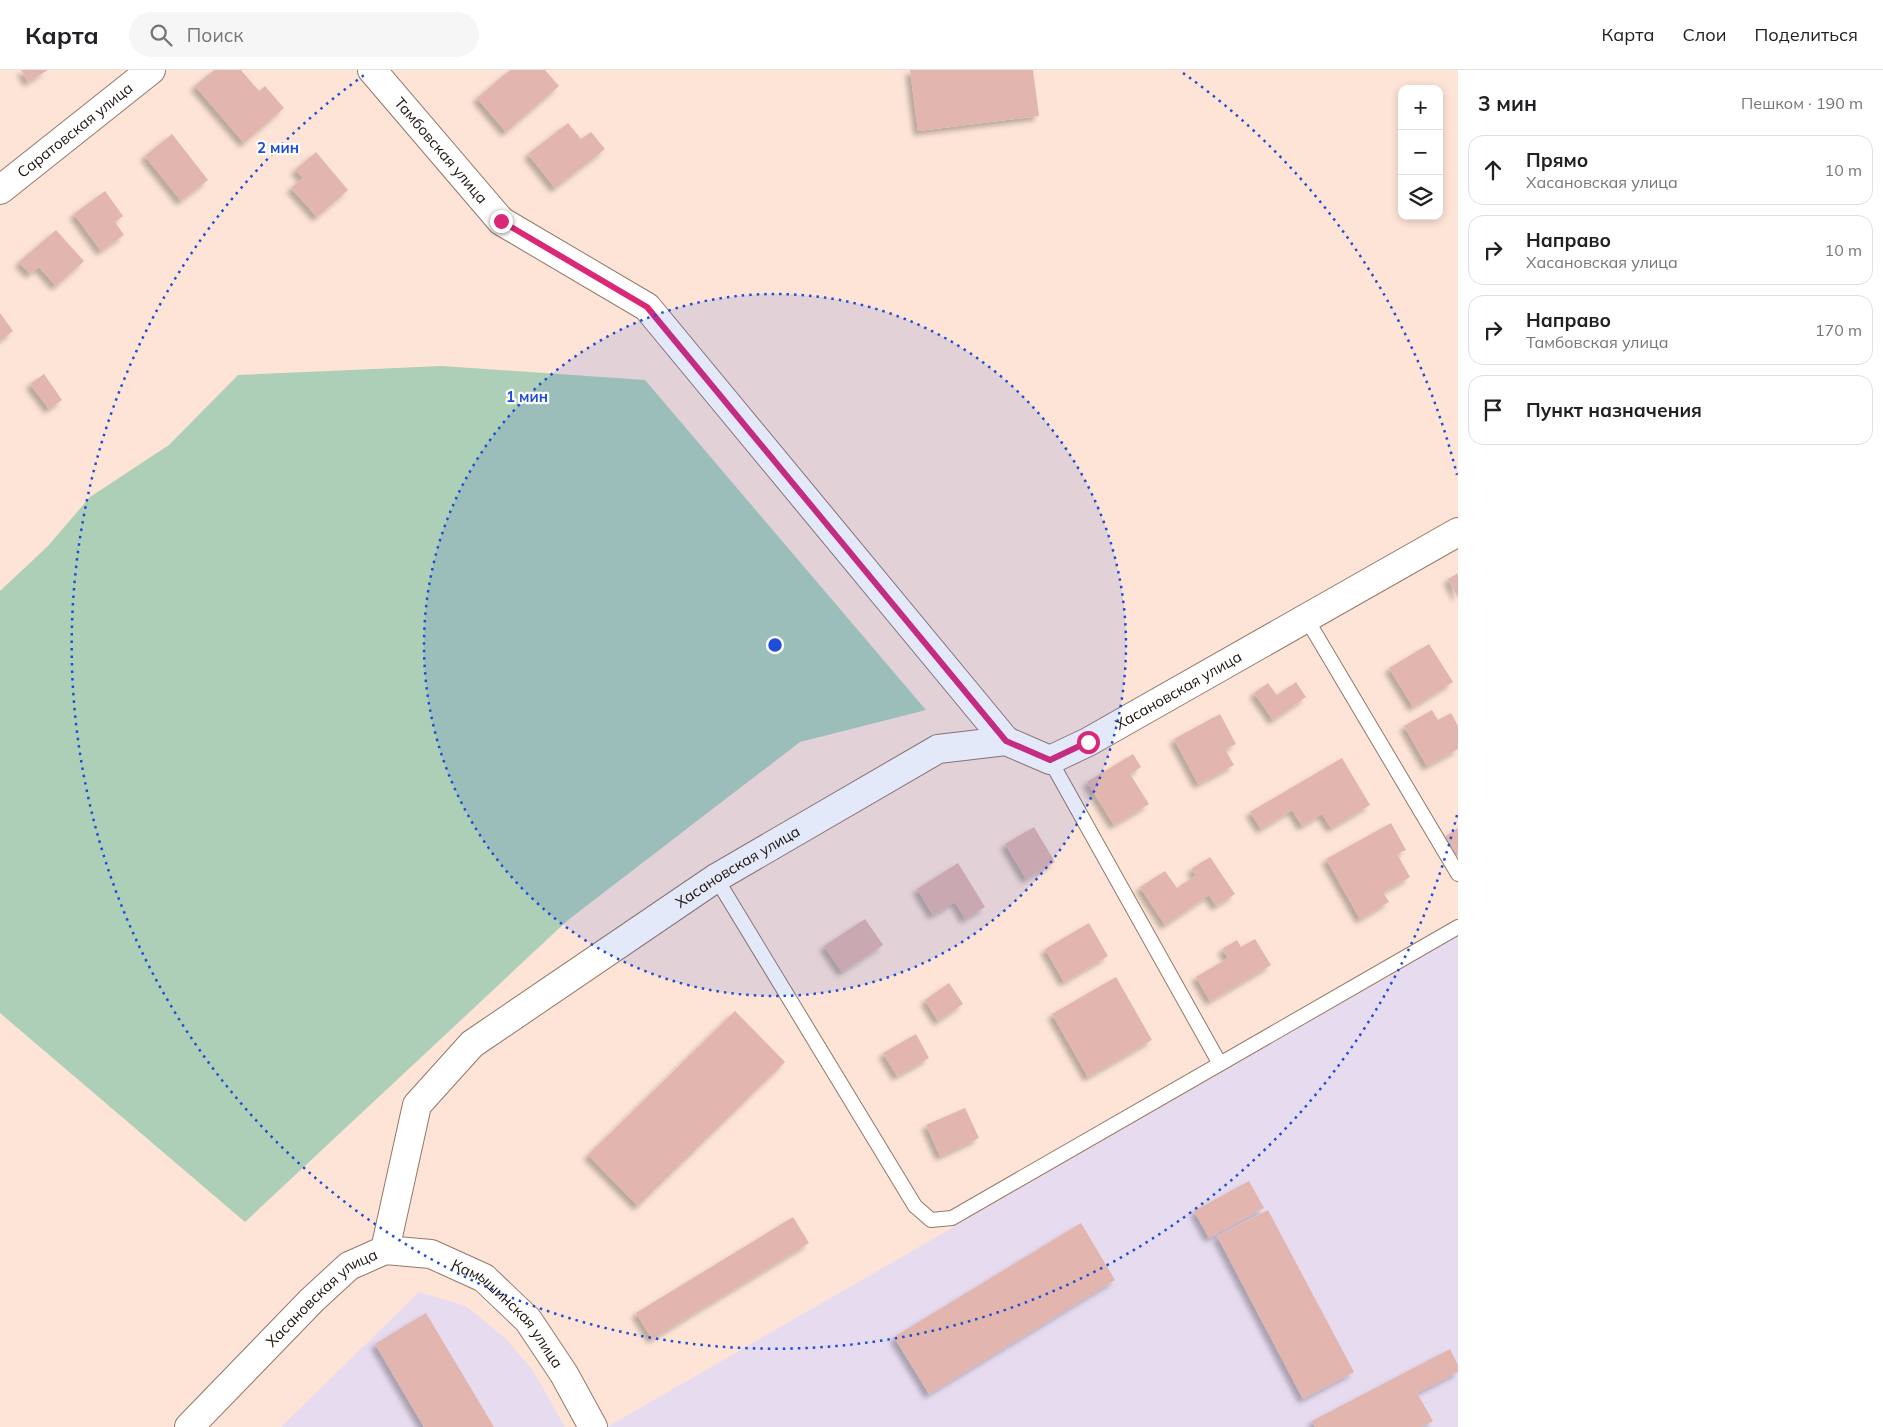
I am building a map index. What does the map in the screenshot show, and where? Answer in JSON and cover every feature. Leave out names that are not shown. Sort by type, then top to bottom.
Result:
[{"type":"street","name":"Саратовская улица","points":[[0,190],[151,70]]},
{"type":"street","name":"Тамбовская улица","points":[[372,70],[501,221],[647,307],[1006,741]]},
{"type":"street","name":"Хасановская улица","points":[[1050,760],[1088,742],[1458,532]]},
{"type":"street","points":[[1006,741],[1050,760]]},
{"type":"street","name":"Хасановская улица","points":[[189,1427],[312,1300],[349,1266],[385,1250],[417,1105],[472,1044],[716,878],[938,749],[1006,741]]},
{"type":"street","name":"Камышинская улица","points":[[385,1250],[431,1254],[484,1278],[528,1320],[564,1374],[593,1427]]},
{"type":"lane","points":[[1306,618],[1458,874]]},
{"type":"lane","points":[[1050,760],[1220,1064]]},
{"type":"lane","points":[[716,878],[915,1206],[931,1220],[952,1218],[1458,927]]},
{"type":"shaded area","points":[[1458,936],[1458,1427],[607,1427]]},
{"type":"shaded area","points":[[419,1292],[466,1306],[504,1337],[532,1369],[565,1427],[281,1427]]},
{"type":"green space","points":[[442,366],[645,380],[926,710],[800,742],[568,920],[245,1222],[0,1013],[0,591],[48,546],[90,497],[169,445],[238,375]]},
{"type":"building","points":[[21,70],[48,70],[28,82]]},
{"type":"building","points":[[214,70],[241,70],[259,91],[265,86],[284,108],[244,143],[195,86]]},
{"type":"building","points":[[510,70],[545,70],[559,86],[506,132],[477,98]]},
{"type":"building","points":[[910,70],[1033,70],[1039,116],[918,131]]},
{"type":"building","points":[[568,123],[581,139],[591,132],[605,149],[555,188],[528,154]]},
{"type":"building","points":[[172,134],[208,180],[181,201],[145,156]]},
{"type":"building","points":[[316,152],[348,190],[317,217],[291,188],[303,178],[295,170]]},
{"type":"building","points":[[105,191],[123,216],[115,222],[124,235],[101,251],[74,214]]},
{"type":"building","points":[[56,230],[84,261],[56,286],[39,267],[30,274],[19,262]]},
{"type":"building","points":[[0,313],[13,331],[0,341]]},
{"type":"building","points":[[44,374],[62,400],[49,409],[30,384]]},
{"type":"building","points":[[1458,573],[1458,598],[1448,579]]},
{"type":"building","points":[[1429,644],[1453,682],[1413,707],[1389,668]]},
{"type":"building","points":[[1296,682],[1306,697],[1273,720],[1254,693],[1268,683],[1277,695]]},
{"type":"building","points":[[1432,710],[1438,720],[1451,713],[1458,726],[1458,749],[1427,766],[1404,726]]},
{"type":"building","points":[[1220,714],[1236,744],[1225,749],[1234,765],[1198,784],[1174,739]]},
{"type":"building","points":[[1133,754],[1141,767],[1130,774],[1149,804],[1114,825],[1087,782]]},
{"type":"building","points":[[1342,758],[1370,805],[1331,828],[1322,814],[1302,826],[1292,810],[1261,829],[1250,812]]},
{"type":"building","points":[[1391,823],[1406,850],[1397,854],[1410,877],[1383,892],[1389,902],[1360,919],[1326,859]]},
{"type":"building","points":[[1034,827],[1055,862],[1026,879],[1005,844]]},
{"type":"building","points":[[1458,828],[1458,855],[1456,857],[1443,838]]},
{"type":"building","points":[[1210,857],[1235,894],[1216,906],[1209,895],[1165,925],[1140,887],[1165,871],[1177,888],[1196,875],[1191,869]]},
{"type":"building","points":[[958,863],[985,907],[965,919],[955,902],[933,915],[917,889]]},
{"type":"building","points":[[865,919],[883,945],[842,972],[824,946]]},
{"type":"building","points":[[1089,923],[1108,956],[1064,982],[1045,949]]},
{"type":"building","points":[[1255,939],[1271,965],[1210,1001],[1196,977],[1228,958],[1222,949],[1237,940],[1241,947]]},
{"type":"building","points":[[1116,977],[1152,1040],[1088,1077],[1052,1014]]},
{"type":"building","points":[[949,983],[963,1004],[938,1021],[925,1000]]},
{"type":"building","points":[[735,1011],[785,1062],[638,1206],[588,1155]]},
{"type":"building","points":[[916,1034],[929,1058],[897,1076],[883,1053]]},
{"type":"building","points":[[965,1108],[979,1138],[940,1156],[926,1125]]},
{"type":"building","points":[[1249,1181],[1264,1208],[1209,1238],[1194,1211]]},
{"type":"building","points":[[1268,1210],[1354,1372],[1303,1399],[1217,1236]]},
{"type":"building","points":[[793,1217],[809,1243],[652,1339],[636,1313]]},
{"type":"building","points":[[1081,1223],[1115,1280],[929,1394],[894,1337]]},
{"type":"building","points":[[426,1313],[494,1427],[424,1427],[375,1344]]},
{"type":"building","points":[[1450,1349],[1458,1365],[1458,1372],[1417,1393],[1433,1421],[1422,1427],[1315,1427],[1312,1421]]},
{"type":"route","points":[[501,221],[647,307],[1006,741],[1050,760],[1088,742]]}]
